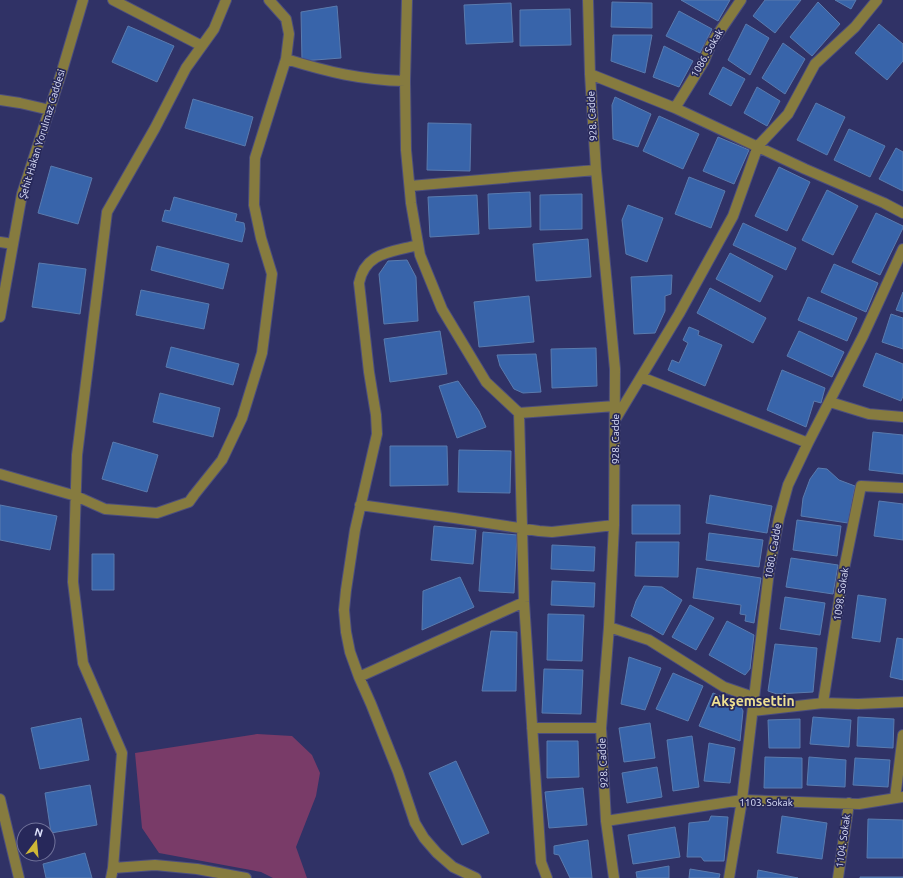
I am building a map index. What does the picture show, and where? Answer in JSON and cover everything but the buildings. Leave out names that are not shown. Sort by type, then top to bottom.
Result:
[{"type":"street","name":"Şehit Hakan Yorulmaz Caddesi","points":[[0,317],[22,194],[50,110],[83,0]]},
{"type":"street","points":[[113,0],[202,46]]},
{"type":"street","points":[[111,878],[122,753],[83,663],[72,582],[77,455],[108,212],[155,128],[186,68],[214,29],[226,0]]},
{"type":"street","points":[[0,474],[76,496],[105,509],[156,513],[189,502],[222,460],[242,418],[262,353],[272,274],[261,238],[254,206],[255,158],[286,59],[289,34],[286,19],[269,0]]},
{"type":"street","points":[[407,0],[405,81],[406,150],[420,255],[442,309],[486,382],[519,413],[524,602],[541,862],[547,878]]},
{"type":"street","name":"928. Cadde","points":[[588,0],[590,74],[596,170],[615,369],[614,525],[609,628],[601,728],[606,821],[614,878]]},
{"type":"street","name":"1086. Sokak","points":[[675,108],[704,61],[711,44],[741,0]]},
{"type":"street","points":[[615,420],[679,314],[733,216],[758,146],[788,114],[814,64],[855,27],[877,0]]},
{"type":"street","points":[[286,59],[350,77],[388,81],[405,81]]},
{"type":"street","points":[[590,74],[675,108],[903,213]]},
{"type":"street","points":[[0,100],[50,110]]},
{"type":"street","points":[[410,186],[596,170]]},
{"type":"street","points":[[0,242],[13,244]]},
{"type":"street","points":[[418,244],[374,258],[366,264],[361,273],[359,283],[369,372],[376,415],[377,434],[360,505],[347,582],[344,610],[346,632],[350,652],[358,677],[396,766],[415,823],[424,838],[437,853],[453,866],[476,878]]},
{"type":"street","name":"1080. Cadde","points":[[729,878],[742,800],[769,571],[779,518],[788,485],[863,336],[903,249]]},
{"type":"street","points":[[641,377],[808,443]]},
{"type":"street","points":[[830,402],[869,414],[903,417]]},
{"type":"street","points":[[519,413],[615,406]]},
{"type":"street","name":"1098. Sokak","points":[[823,703],[844,569],[861,486],[903,488]]},
{"type":"street","points":[[360,505],[539,531],[552,532],[614,525]]},
{"type":"street","points":[[358,677],[524,602]]},
{"type":"street","points":[[609,628],[649,640],[724,687],[753,697]]},
{"type":"street","points":[[753,711],[823,703],[858,704],[903,702]]},
{"type":"street","points":[[532,728],[601,728]]},
{"type":"street","points":[[899,798],[903,735]]},
{"type":"street","name":"1103. Sokak","points":[[606,821],[742,800],[858,804],[899,798]]},
{"type":"street","points":[[0,799],[20,878]]},
{"type":"street","name":"1104. Sokak","points":[[838,878],[849,803]]},
{"type":"street","points":[[113,868],[155,865],[197,869],[246,878]]},
{"type":"shaded area","points":[[257,734],[292,736],[312,755],[320,773],[316,796],[296,847],[307,878],[273,878],[261,872],[159,853],[142,828],[135,753]]},
{"type":"district","name":"Akşemsettin","points":[[753,701]]}]
